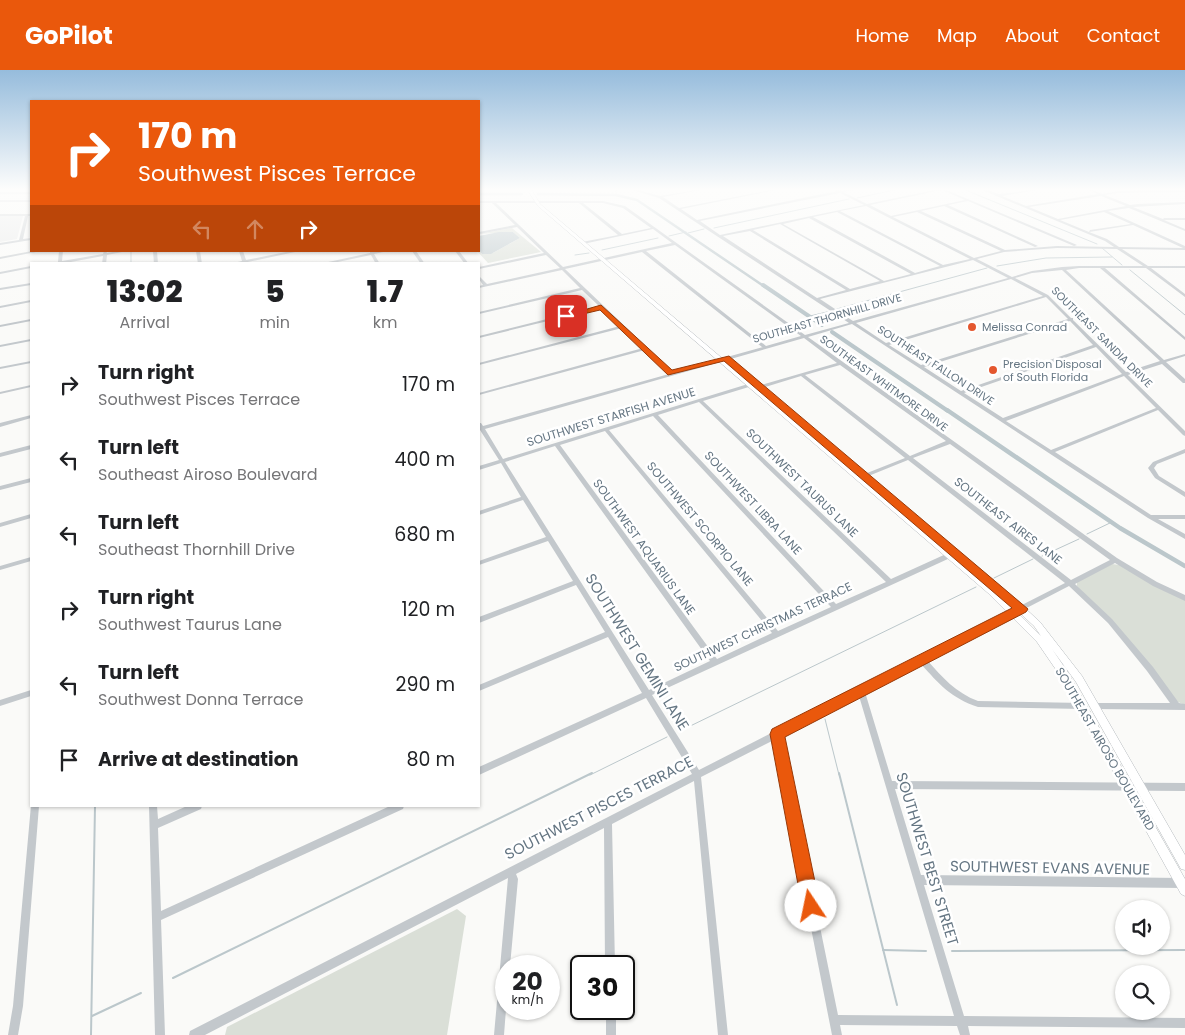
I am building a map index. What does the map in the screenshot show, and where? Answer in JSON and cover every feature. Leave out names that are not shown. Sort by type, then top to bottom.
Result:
[{"type":"main road","name":"SOUTHEAST AIROSO BOULEVARD","points":[[577,234],[723,359],[760,387],[865,475],[927,533],[948,556],[1018,610],[1054,659],[1083,706],[1183,887]]},
{"type":"main road","name":"SOUTHEAST AIROSO BOULEVARD","points":[[723,359],[750,385],[858,478],[1018,610],[1065,659],[1096,706],[1185,865]]},
{"type":"street","points":[[21,240],[23,234]]},
{"type":"street","points":[[524,234],[671,373]]},
{"type":"street","points":[[586,242],[626,234]]},
{"type":"street","name":"SOUTHEAST WHITMORE DRIVE","points":[[662,234],[1115,560],[1156,584],[1185,598]]},
{"type":"street","name":"SOUTHEAST FALLON DRIVE","points":[[717,234],[1150,517],[1185,537]]},
{"type":"street","points":[[720,236],[730,234]]},
{"type":"street","points":[[758,234],[849,290]]},
{"type":"street","points":[[799,234],[882,282]]},
{"type":"street","points":[[841,234],[913,273]]},
{"type":"street","points":[[881,234],[942,266]]},
{"type":"street","name":"SOUTHEAST SANDIA DRIVE","points":[[925,234],[1047,296],[1185,434]]},
{"type":"street","points":[[968,234],[1004,251]]},
{"type":"street","points":[[1009,234],[1038,247]]},
{"type":"street","points":[[1050,234],[1079,246]]},
{"type":"street","points":[[1093,234],[1118,247],[1148,267],[1185,296]]},
{"type":"street","points":[[1155,234],[1185,248]]},
{"type":"street","points":[[0,244],[30,239]]},
{"type":"street","points":[[480,288],[675,244]]},
{"type":"street","points":[[816,299],[1004,251],[1038,247],[1079,246],[1185,248]]},
{"type":"street","points":[[0,258],[33,252]]},
{"type":"street","points":[[61,252],[60,262],[104,253]]},
{"type":"street","points":[[241,252],[244,261]]},
{"type":"street","points":[[240,262],[284,252]]},
{"type":"street","points":[[458,252],[465,262]]},
{"type":"street","points":[[643,252],[764,346]]},
{"type":"street","points":[[330,262],[372,253]]},
{"type":"street","points":[[480,268],[545,254]]},
{"type":"street","points":[[0,273],[30,267]]},
{"type":"street","points":[[1101,267],[1185,339]]},
{"type":"street","name":"SOUTHEAST THORNHILL DRIVE","points":[[480,427],[1012,277],[1062,268],[1185,267]]},
{"type":"street","points":[[1062,268],[1185,382]]},
{"type":"street","points":[[480,278],[486,286]]},
{"type":"street","points":[[0,289],[30,284]]},
{"type":"street","points":[[480,313],[582,289]]},
{"type":"street","points":[[886,344],[1047,296]]},
{"type":"street","points":[[0,306],[30,301]]},
{"type":"street","points":[[480,337],[601,307]]},
{"type":"street","points":[[921,367],[1072,319]]},
{"type":"street","points":[[0,326],[30,320]]},
{"type":"street","points":[[480,364],[622,327]]},
{"type":"street","points":[[0,346],[30,340]]},
{"type":"street","points":[[961,393],[1097,345]]},
{"type":"street","points":[[480,394],[645,349]]},
{"type":"street","points":[[1003,420],[1125,374],[1185,355]]},
{"type":"street","points":[[0,368],[30,362]]},
{"type":"street","points":[[760,387],[803,376],[841,363]]},
{"type":"street","name":"SOUTHEAST AIRES LANE","points":[[803,376],[1070,583],[1110,621],[1181,707]]},
{"type":"street","name":"SOUTHWEST STARFISH AVENUE","points":[[480,468],[750,385]]},
{"type":"street","points":[[0,393],[30,386]]},
{"type":"street","name":"SOUTHWEST TAURUS LANE","points":[[699,400],[890,582]]},
{"type":"street","points":[[1050,452],[1159,408]]},
{"type":"street","name":"SOUTHWEST LIBRA LANE","points":[[654,414],[835,607]]},
{"type":"street","points":[[0,425],[30,417]]},
{"type":"street","name":"SOUTHWEST GEMINI LANE","points":[[480,427],[697,774],[724,1035]]},
{"type":"street","name":"SOUTHWEST SCORPIO LANE","points":[[606,429],[777,634]]},
{"type":"street","points":[[858,478],[949,442]]},
{"type":"street","name":"SOUTHWEST AQUARIUS LANE","points":[[556,444],[715,662]]},
{"type":"street","points":[[0,454],[30,447]]},
{"type":"street","points":[[1185,451],[1153,464],[1153,473],[1185,495]]},
{"type":"street","points":[[0,488],[30,480]]},
{"type":"street","points":[[480,512],[524,498]]},
{"type":"street","points":[[0,525],[30,516]]},
{"type":"street","points":[[1150,517],[1185,517]]},
{"type":"street","points":[[480,562],[549,538]]},
{"type":"street","name":"SOUTHWEST CHRISTMAS TERRACE","points":[[480,771],[948,556]]},
{"type":"street","points":[[0,568],[30,559]]},
{"type":"street","name":"SOUTHWEST PISCES TERRACE","points":[[194,1035],[1115,560]]},
{"type":"street","points":[[480,620],[578,582]]},
{"type":"street","points":[[480,688],[610,634]]},
{"type":"street","points":[[922,660],[950,691],[966,701],[978,704],[1083,706]]},
{"type":"street","name":"SOUTHWEST BEST STREET","points":[[861,691],[966,1035]]},
{"type":"street","points":[[0,704],[30,693]]},
{"type":"street","points":[[1096,706],[1181,707]]},
{"type":"street","points":[[777,734],[836,1035]]},
{"type":"street","points":[[891,785],[1185,787]]},
{"type":"street","points":[[13,1035],[18,1006],[34,807]]},
{"type":"street","points":[[153,807],[158,917],[160,1035]]},
{"type":"street","points":[[154,825],[196,807]]},
{"type":"street","points":[[158,917],[398,807]]},
{"type":"street","points":[[608,821],[610,955]]},
{"type":"street","points":[[499,1035],[513,879],[511,871]]},
{"type":"street","name":"SOUTHWEST EVANS AVENUE","points":[[919,880],[1183,887]]},
{"type":"street","points":[[611,1020],[611,1035]]},
{"type":"street","points":[[834,1020],[1185,1024]]},
{"type":"shaded area","points":[[0,234],[18,234],[17,239],[0,242]]},
{"type":"shaded area","points":[[515,234],[519,234],[541,252],[488,263],[478,252],[480,251],[482,254],[493,253],[520,238]]},
{"type":"shaded area","points":[[515,234],[520,238],[491,254],[482,254],[480,251],[480,236]]},
{"type":"shaded area","points":[[1112,564],[1120,565],[1185,599],[1185,705],[1178,702],[1077,586],[1077,582]]},
{"type":"shaded area","points":[[457,909],[466,916],[447,1035],[225,1035],[227,1027]]},
{"type":"waterway","points":[[669,236],[677,234]]},
{"type":"waterway","points":[[687,234],[765,287]]},
{"type":"waterway","points":[[1073,234],[1097,244]]},
{"type":"waterway","points":[[602,250],[658,238]]},
{"type":"waterway","points":[[1102,248],[1122,265]]},
{"type":"waterway","points":[[131,252],[131,262]]},
{"type":"waterway","points":[[575,255],[589,253]]},
{"type":"waterway","points":[[997,266],[1046,258],[1112,257]]},
{"type":"waterway","points":[[837,309],[987,268]]},
{"type":"waterway","points":[[1130,270],[1185,315]]},
{"type":"waterway","points":[[763,285],[822,325]]},
{"type":"waterway","points":[[810,316],[827,312]]},
{"type":"waterway","points":[[832,332],[948,411]]},
{"type":"waterway","points":[[947,410],[1120,528],[1185,566]]},
{"type":"waterway","points":[[1087,534],[1112,522]]},
{"type":"waterway","points":[[1042,556],[1079,539]]},
{"type":"waterway","points":[[994,578],[1033,559]]},
{"type":"waterway","points":[[680,731],[976,587]]},
{"type":"waterway","points":[[825,719],[839,775]]},
{"type":"waterway","points":[[590,775],[667,737]]},
{"type":"waterway","points":[[173,978],[592,773]]},
{"type":"waterway","points":[[839,773],[883,950]]},
{"type":"waterway","points":[[91,1035],[95,807]]},
{"type":"waterway","points":[[883,950],[926,951]]},
{"type":"waterway","points":[[883,950],[897,1005]]},
{"type":"waterway","points":[[952,951],[1185,950]]},
{"type":"waterway","points":[[92,1016],[141,993]]},
{"type":"place","name":"Melissa Conrad","points":[[972,327]]},
{"type":"place","name":"Precision Disposal of South Florida","points":[[993,370]]},
{"type":"route","points":[[566,316],[601,307],[671,373],[726,358],[1022,609],[777,734],[811,906]]}]
